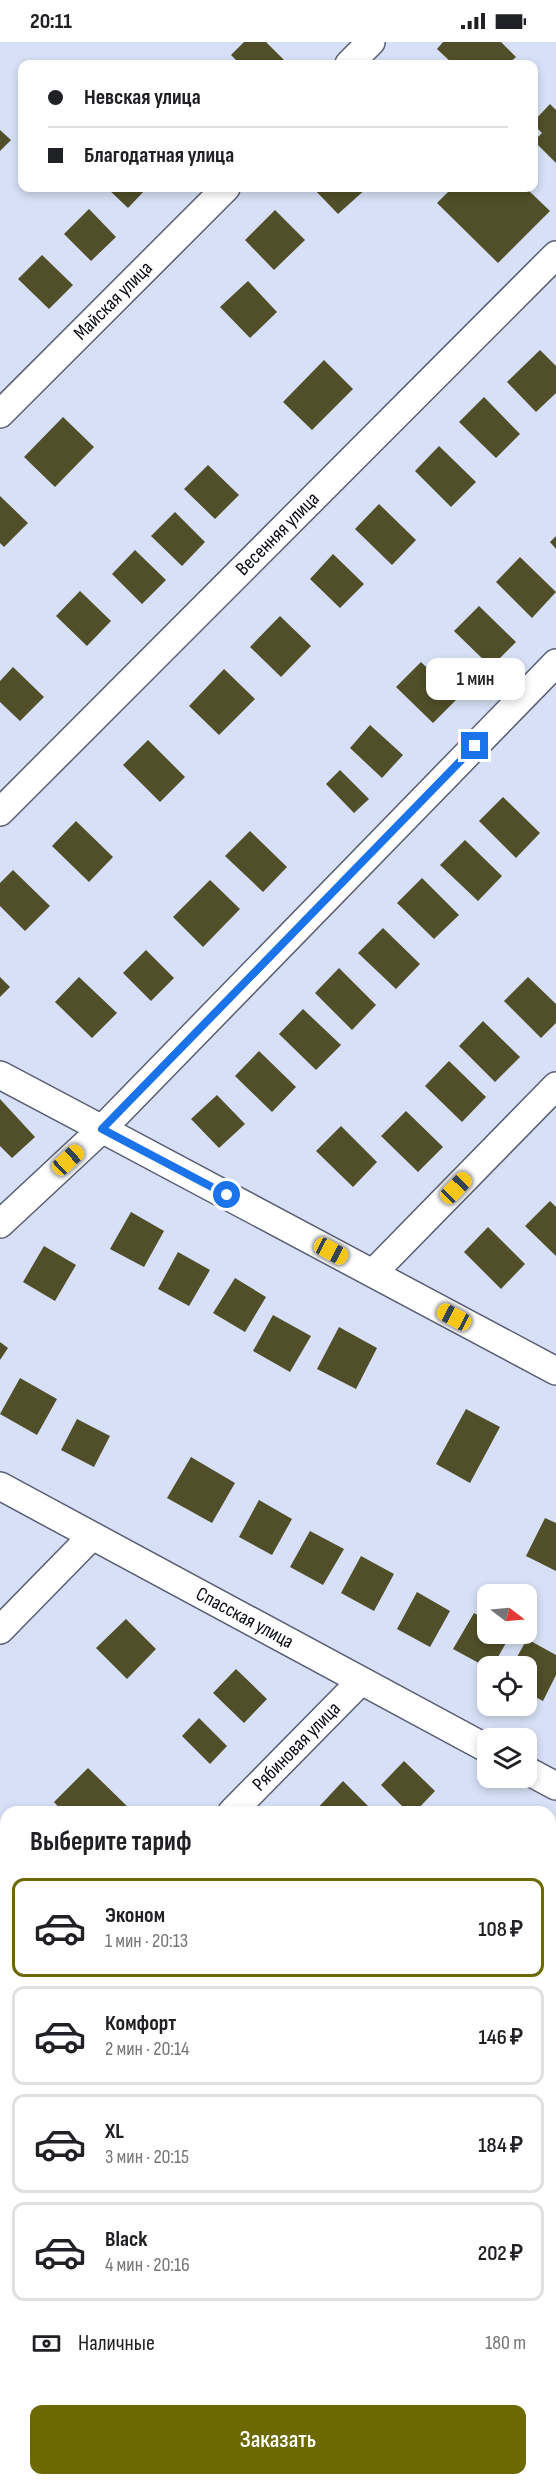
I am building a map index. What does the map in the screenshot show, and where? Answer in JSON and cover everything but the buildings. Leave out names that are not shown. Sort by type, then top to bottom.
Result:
[{"type":"street","points":[[353,60],[371,42]]},
{"type":"street","name":"Майская улица","points":[[0,414],[222,192]]},
{"type":"street","name":"Весенняя улица","points":[[0,812],[556,255]]},
{"type":"street","points":[[0,1224],[102,1129],[556,663]]},
{"type":"street","points":[[0,1075],[556,1371]]},
{"type":"street","points":[[373,1273],[556,1086]]},
{"type":"street","name":"Спасская улица","points":[[0,1486],[477,1743]]},
{"type":"street","points":[[0,1630],[92,1536]]},
{"type":"street","name":"Рябиновая улица","points":[[238,1806],[361,1681]]},
{"type":"street","points":[[537,1776],[556,1786]]},
{"type":"route","points":[[227,1195],[102,1129],[475,746]]}]
